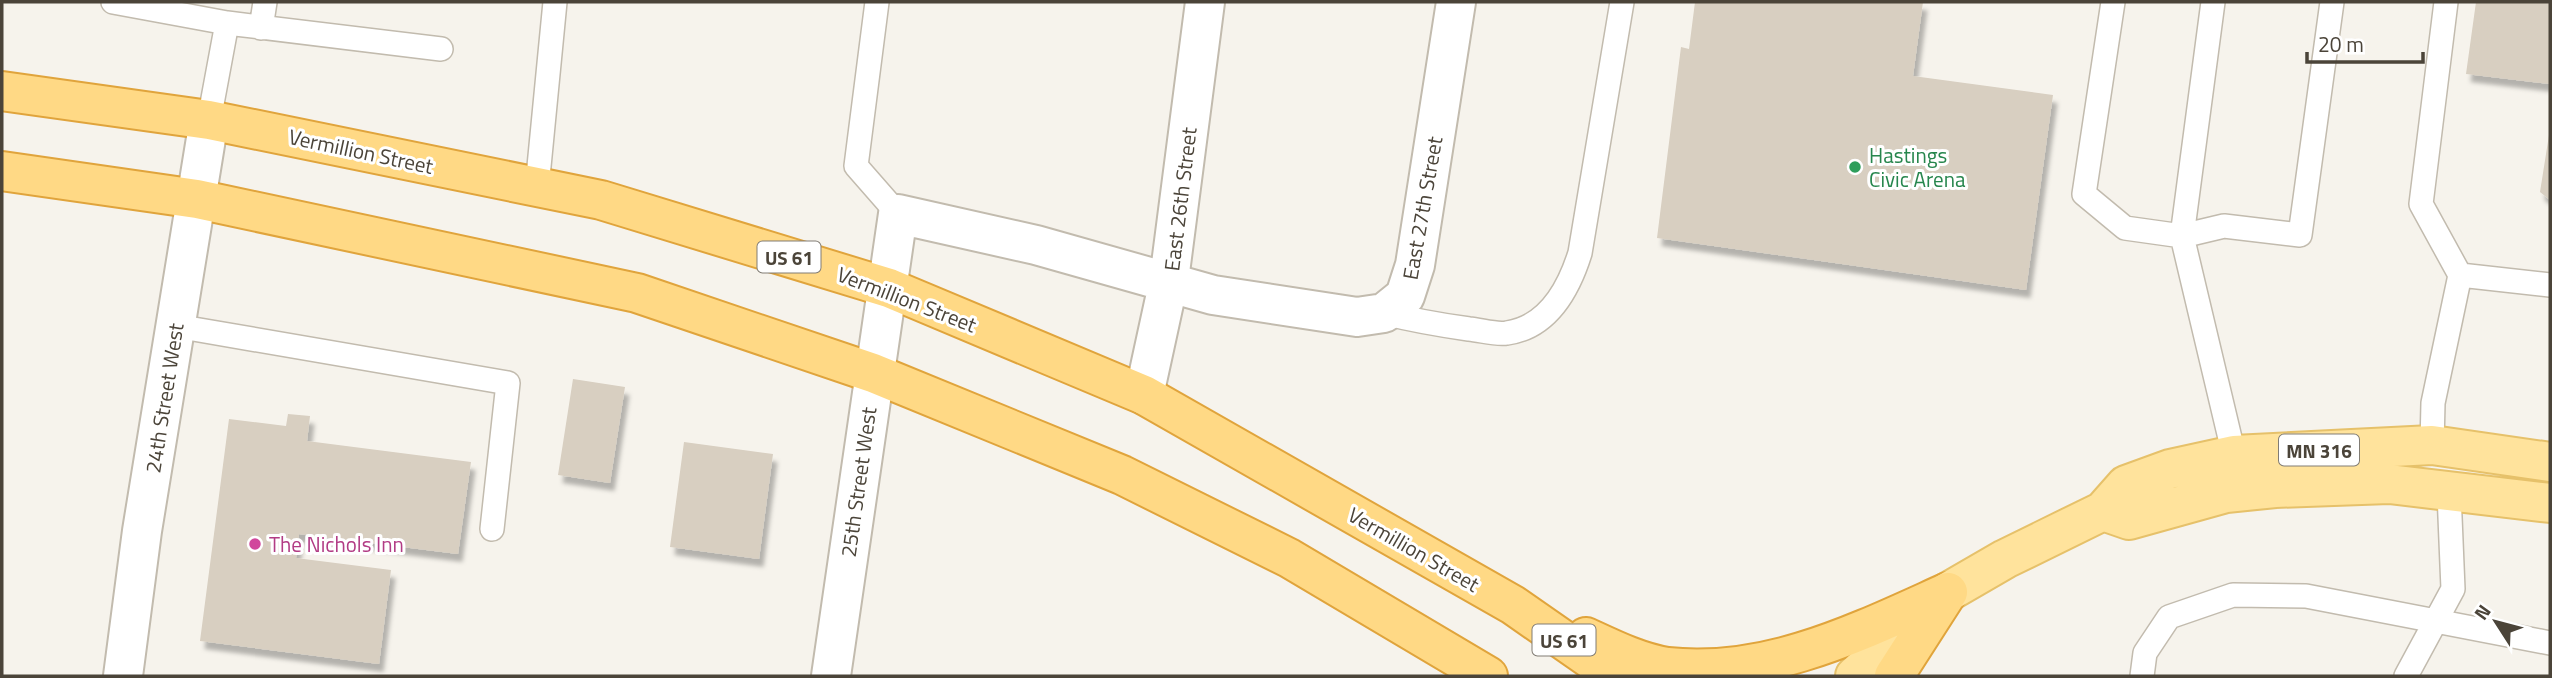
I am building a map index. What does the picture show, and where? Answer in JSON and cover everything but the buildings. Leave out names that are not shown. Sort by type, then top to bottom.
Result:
[{"type":"highway","name":"Vermillion Street","points":[[2,91],[209,120],[601,200],[889,288],[1144,395],[1513,604],[1615,676]]},
{"type":"highway","points":[[2,171],[197,199],[637,293],[873,373],[1134,481],[1289,558],[1488,676]]},
{"type":"highway","points":[[1513,604],[1627,656],[1666,667],[1704,672],[1781,664],[1948,592]]},
{"type":"highway","points":[[1894,676],[1948,592]]},
{"type":"main road","name":"MN 316","points":[[1855,676],[1948,592],[2005,559],[2103,511],[2126,485],[2170,469],[2234,455],[2432,445],[2550,462]]},
{"type":"main road","name":"MN 316","points":[[2103,511],[2129,520],[2227,493],[2275,488],[2389,484],[2550,503]]},
{"type":"street","name":"East 26th Street","points":[[1144,395],[1169,280],[1205,2]]},
{"type":"street","name":"East 27th Street","points":[[1384,313],[1405,296],[1415,265],[1456,2]]},
{"type":"street","name":"24th Street West","points":[[123,676],[142,531],[209,120]]},
{"type":"street","points":[[898,214],[1169,280],[1213,295],[1357,317],[1384,313]]},
{"type":"street","name":"25th Street West","points":[[831,676],[898,214]]},
{"type":"lane","points":[[113,2],[261,28],[442,49]]},
{"type":"lane","points":[[261,28],[265,2]]},
{"type":"lane","points":[[537,187],[555,2]]},
{"type":"lane","points":[[877,2],[856,166],[898,214]]},
{"type":"lane","points":[[1384,313],[1430,324],[1507,333],[1530,325],[1554,307],[1571,282],[1580,253],[1622,2]]},
{"type":"lane","points":[[2113,2],[2084,194],[2125,228],[2182,236],[2224,226],[2300,235],[2332,2]]},
{"type":"lane","points":[[2213,2],[2182,236],[2234,455]]},
{"type":"lane","points":[[2432,445],[2434,403],[2460,275],[2421,204],[2446,2]]},
{"type":"lane","points":[[209,120],[227,23]]},
{"type":"lane","points":[[2460,275],[2550,285]]},
{"type":"lane","points":[[176,326],[508,383],[492,529]]},
{"type":"lane","points":[[2406,676],[2454,589],[2449,492]]},
{"type":"lane","points":[[2142,676],[2145,653],[2169,617],[2233,595],[2306,596],[2435,624],[2550,643]]},
{"type":"place","name":"Hastings Civic Arena","points":[[1855,167]]},
{"type":"place","name":"The Nichols Inn","points":[[255,544]]}]
